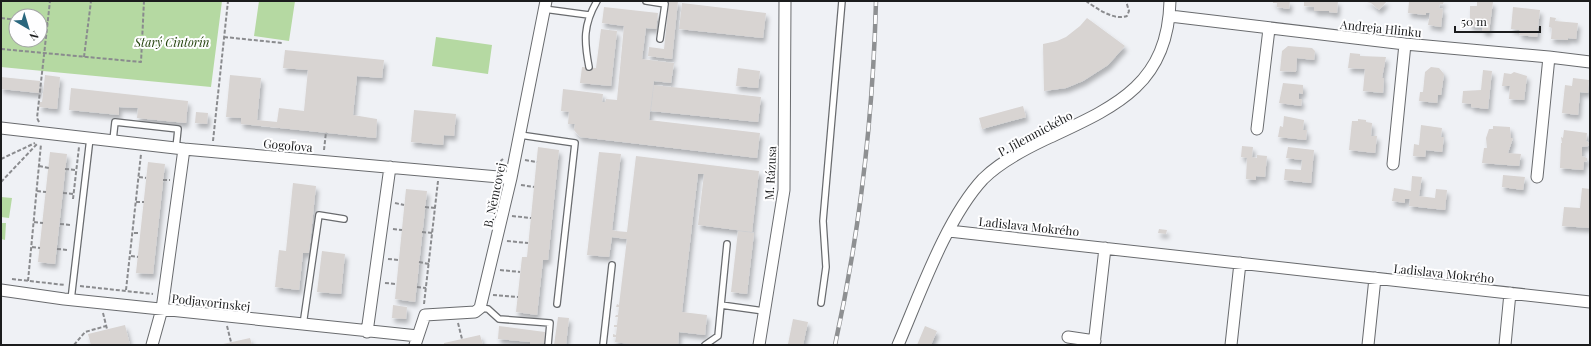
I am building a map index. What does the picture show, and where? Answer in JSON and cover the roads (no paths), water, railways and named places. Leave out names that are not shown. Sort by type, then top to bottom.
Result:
[{"type":"street","name":"M. Rázusa","points":[[759,345],[784,190],[785,1]]},
{"type":"street","name":"P. Jilemnického","points":[[898,345],[949,231],[968,197],[984,179],[998,167],[1029,148],[1103,111],[1134,90],[1153,69],[1160,54],[1170,16],[1170,1]]},
{"type":"street","name":"B. Němcovej","points":[[480,308],[514,181],[520,135],[545,5]]},
{"type":"street","name":"Andreja Hlinku","points":[[1170,16],[1405,44],[1590,62]]},
{"type":"street","points":[[1257,129],[1269,29]]},
{"type":"street","points":[[1393,164],[1405,44]]},
{"type":"street","points":[[1537,177],[1549,57]]},
{"type":"street","name":"Gogoľova","points":[[1,128],[42,136],[113,140],[180,148],[390,167],[514,181]]},
{"type":"street","points":[[152,345],[162,309],[180,148]]},
{"type":"street","points":[[368,332],[390,167]]},
{"type":"street","name":"Ladislava Mokrého","points":[[949,231],[1590,302]]},
{"type":"street","points":[[1068,337],[1095,343],[1105,248]]},
{"type":"street","points":[[1231,345],[1240,263]]},
{"type":"street","name":"Ladislava Mokrého","points":[[1368,345],[1375,278]]},
{"type":"street","name":"Podjavorinskej","points":[[1,290],[71,300],[368,332],[416,341]]},
{"type":"street","points":[[1505,345],[1510,293]]},
{"type":"street","points":[[416,341],[426,315],[475,312],[480,308]]},
{"type":"lane","points":[[589,67],[584,44],[589,15],[597,1]]},
{"type":"lane","points":[[646,1],[665,4],[660,39]]},
{"type":"lane","points":[[821,303],[826,267],[823,221],[842,1]]},
{"type":"lane","points":[[545,5],[589,15]]},
{"type":"lane","points":[[113,140],[115,122],[178,129],[180,148]]},
{"type":"lane","points":[[520,135],[575,143],[557,304]]},
{"type":"lane","points":[[71,300],[90,138]]},
{"type":"lane","points":[[303,325],[319,215],[344,219]]},
{"type":"lane","points":[[706,345],[718,336],[726,244]]},
{"type":"lane","points":[[603,345],[612,265]]},
{"type":"lane","points":[[721,305],[764,311]]},
{"type":"lane","points":[[480,308],[488,309],[499,319],[550,323],[548,345]]},
{"type":"railway","points":[[835,345],[852,259],[864,174],[872,88],[876,1]]},
{"type":"park label","name":"Starý Cintorín","points":[[172,42]]}]
